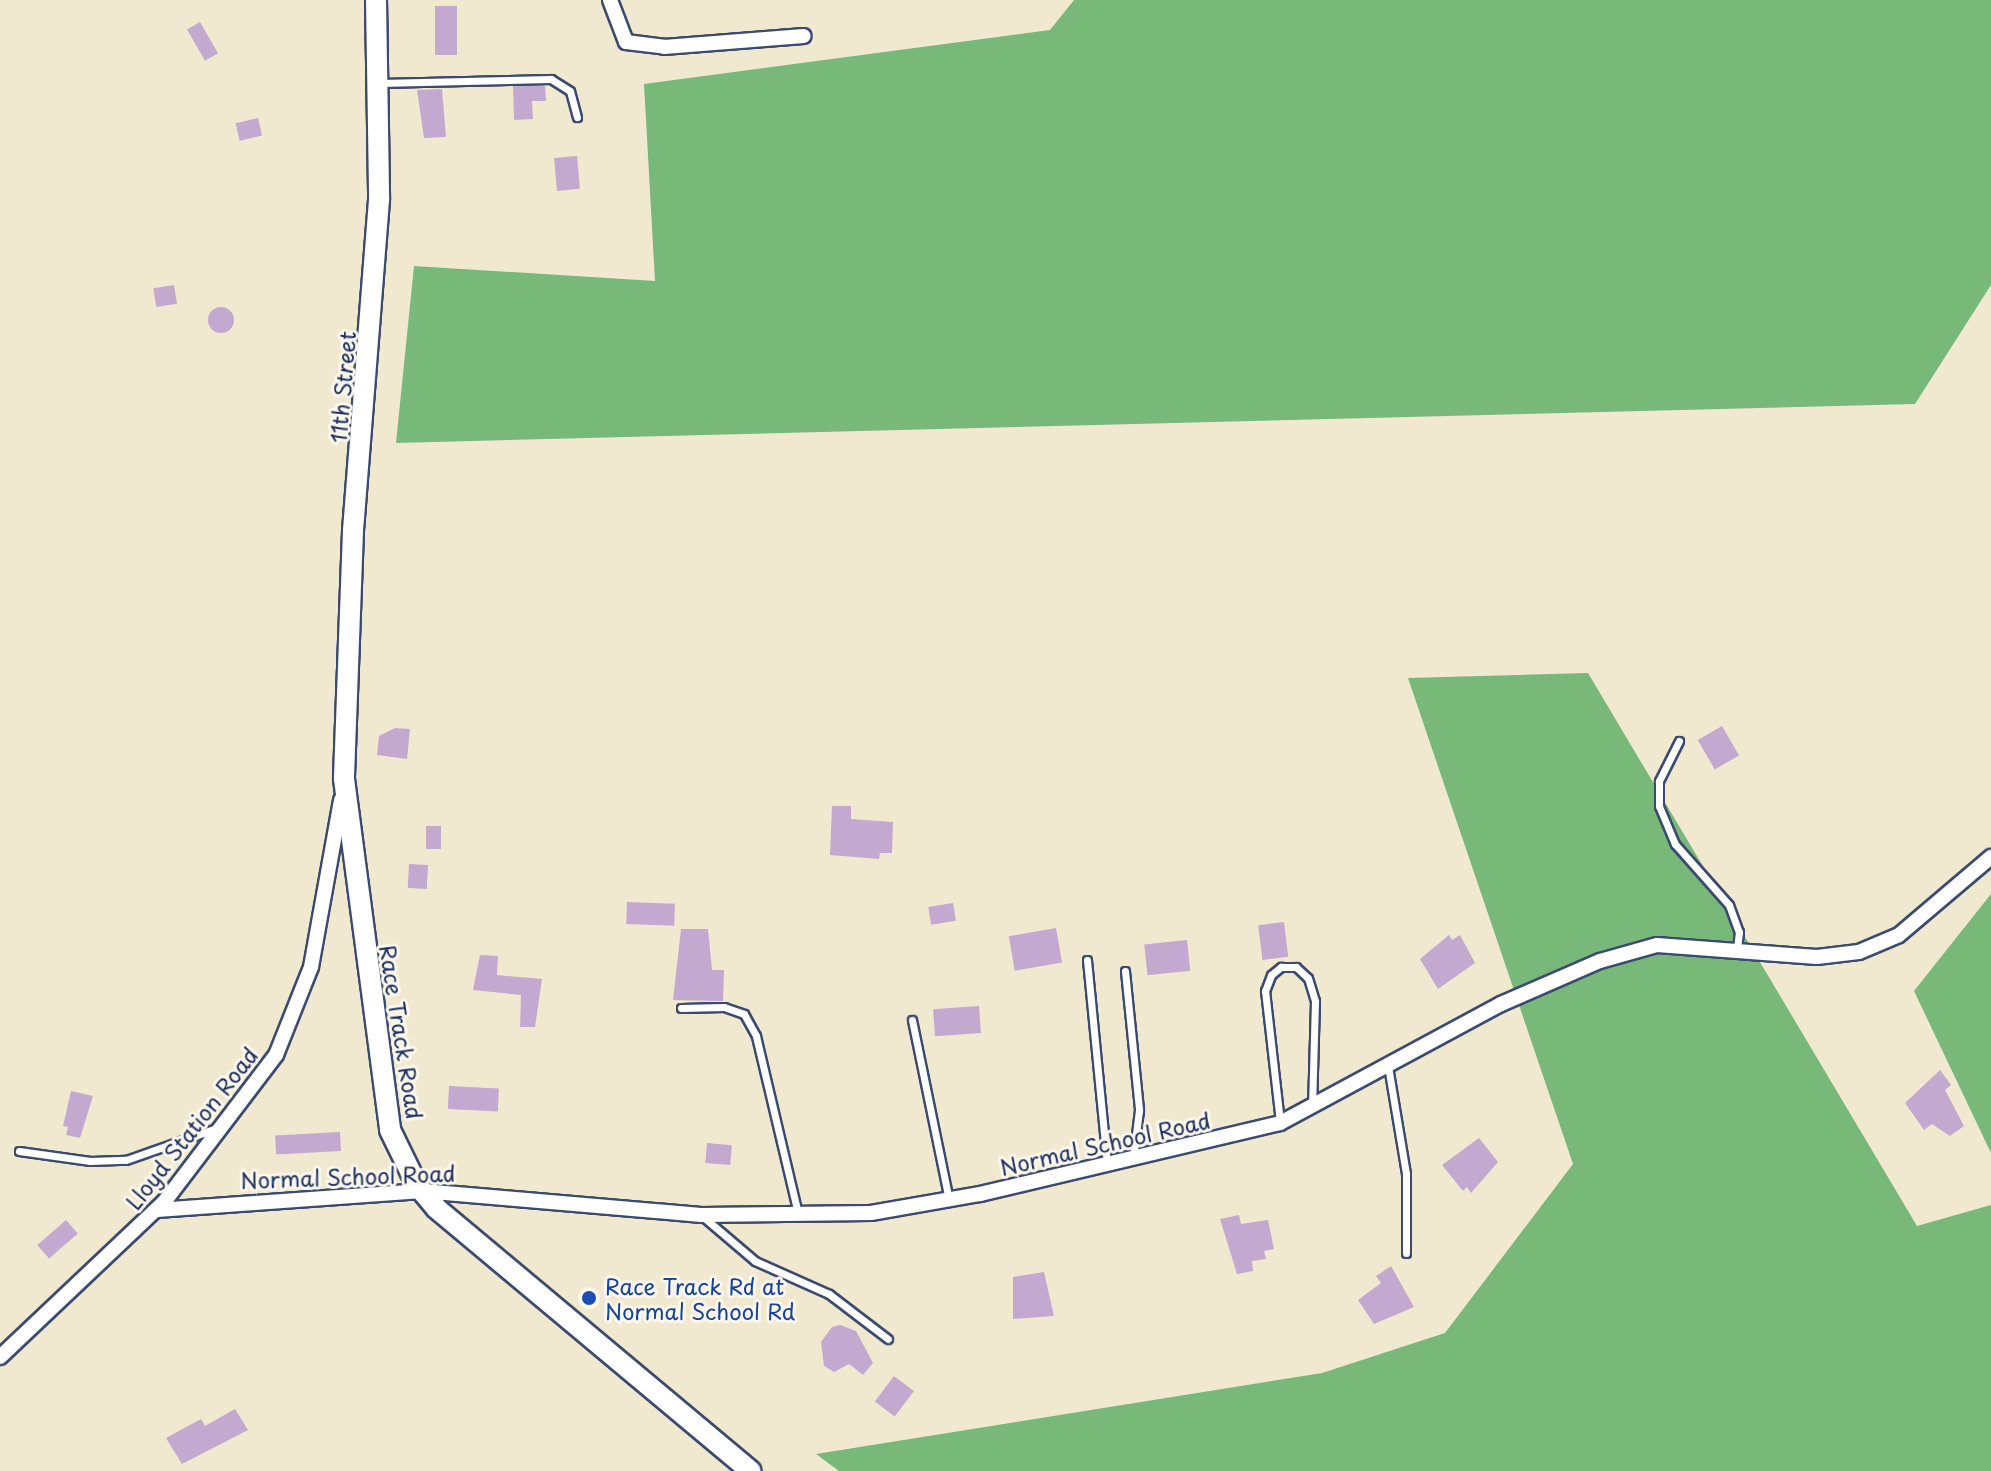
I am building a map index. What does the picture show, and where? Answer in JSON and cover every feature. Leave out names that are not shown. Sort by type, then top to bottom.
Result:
[{"type":"main road","name":"11th Street","points":[[344,779],[353,531],[379,200],[376,0]]},
{"type":"main road","name":"Race Track Road","points":[[344,779],[390,1130],[422,1191],[436,1208],[750,1471]]},
{"type":"street","points":[[610,0],[626,42],[664,47],[804,36]]},
{"type":"street","name":"Lloyd Station Road","points":[[0,1357],[161,1206],[276,1055],[300,1000],[334,861],[344,779]]},
{"type":"street","name":"Normal School Road","points":[[161,1206],[422,1191],[701,1215],[871,1213],[949,1200],[1133,1160],[1280,1123],[1501,1004],[1600,961],[1657,945],[1817,957],[1859,952],[1899,935],[1991,857]]},
{"type":"lane","points":[[379,83],[551,79],[570,91],[577,117]]},
{"type":"lane","points":[[1679,741],[1659,781],[1659,806],[1675,844],[1729,905],[1739,932],[1737,949]]},
{"type":"lane","points":[[1087,960],[1107,1166]]},
{"type":"lane","points":[[1280,1123],[1265,991],[1271,975],[1281,967],[1296,967],[1308,978],[1315,1001],[1312,1106]]},
{"type":"lane","points":[[1125,971],[1139,1110],[1133,1160]]},
{"type":"lane","points":[[681,1008],[724,1007],[744,1014],[756,1036],[798,1214]]},
{"type":"lane","points":[[912,1020],[949,1200]]},
{"type":"lane","points":[[1387,1064],[1401,1119],[1406,1174],[1406,1253]]},
{"type":"lane","points":[[19,1151],[90,1161],[126,1160],[226,1124]]},
{"type":"lane","points":[[701,1215],[755,1261],[829,1294],[888,1339]]},
{"type":"green space","points":[[1074,0],[1991,0],[1991,285],[1915,404],[396,443],[414,266],[655,281],[644,84],[1050,30]]},
{"type":"green space","points":[[1588,673],[1917,1226],[1991,1205],[1991,1471],[839,1471],[816,1454],[1322,1373],[1445,1333],[1573,1164],[1408,678]]},
{"type":"green space","points":[[1991,894],[1991,1153],[1914,991]]},
{"type":"building","points":[[435,6],[457,6],[457,55],[435,55]]},
{"type":"building","points":[[200,22],[218,53],[205,61],[187,30]]},
{"type":"building","points":[[513,86],[545,86],[546,101],[532,101],[533,119],[514,120]]},
{"type":"building","points":[[442,89],[446,137],[424,138],[417,90]]},
{"type":"building","points":[[258,118],[262,136],[240,141],[236,123]]},
{"type":"building","points":[[577,156],[580,189],[557,191],[554,158]]},
{"type":"building","points":[[174,285],[177,304],[156,307],[153,288]]},
{"type":"building","points":[[221,307],[230,311],[234,320],[230,329],[221,333],[212,329],[208,320],[212,311]]},
{"type":"building","points":[[1722,726],[1739,755],[1715,769],[1698,740]]},
{"type":"building","points":[[395,728],[410,729],[407,759],[377,755],[379,736]]},
{"type":"building","points":[[832,806],[851,806],[851,819],[893,822],[892,853],[880,853],[879,859],[830,855]]},
{"type":"building","points":[[426,826],[441,826],[441,849],[426,849]]},
{"type":"building","points":[[409,864],[428,865],[427,889],[408,888]]},
{"type":"building","points":[[627,902],[675,904],[674,926],[626,924]]},
{"type":"building","points":[[953,903],[956,921],[931,925],[928,907]]},
{"type":"building","points":[[1284,922],[1288,957],[1262,960],[1258,925]]},
{"type":"building","points":[[1056,928],[1062,962],[1015,971],[1009,936]]},
{"type":"building","points":[[681,929],[708,929],[712,970],[724,970],[723,1001],[673,1000]]},
{"type":"building","points":[[1449,935],[1452,940],[1460,935],[1475,963],[1438,989],[1420,959]]},
{"type":"building","points":[[1187,940],[1190,971],[1147,975],[1144,944]]},
{"type":"building","points":[[480,955],[498,956],[497,975],[542,979],[535,1027],[520,1027],[521,995],[473,990]]},
{"type":"building","points":[[979,1006],[981,1033],[935,1036],[933,1009]]},
{"type":"building","points":[[1940,1070],[1951,1085],[1945,1090],[1964,1126],[1950,1136],[1932,1124],[1924,1130],[1905,1103]]},
{"type":"building","points":[[449,1086],[499,1089],[498,1112],[448,1109]]},
{"type":"building","points":[[71,1091],[93,1096],[80,1138],[66,1135],[68,1127],[63,1126]]},
{"type":"building","points":[[340,1132],[341,1151],[276,1154],[275,1135]]},
{"type":"building","points":[[1479,1138],[1498,1162],[1471,1193],[1467,1187],[1463,1191],[1442,1165]]},
{"type":"building","points":[[707,1143],[732,1145],[730,1165],[705,1163]]},
{"type":"building","points":[[1239,1215],[1241,1224],[1268,1220],[1274,1249],[1264,1251],[1266,1259],[1252,1261],[1253,1271],[1237,1274],[1220,1219]]},
{"type":"building","points":[[66,1220],[78,1234],[49,1259],[37,1245]]},
{"type":"building","points":[[1391,1266],[1414,1307],[1374,1324],[1358,1300],[1381,1283],[1376,1276]]},
{"type":"building","points":[[1044,1272],[1054,1316],[1013,1319],[1013,1277]]},
{"type":"building","points":[[840,1325],[856,1331],[873,1363],[863,1375],[849,1364],[834,1372],[824,1366],[821,1342],[832,1327]]},
{"type":"building","points":[[894,1376],[914,1391],[895,1417],[875,1402]]},
{"type":"building","points":[[235,1409],[248,1430],[182,1464],[166,1438],[201,1419],[205,1426]]},
{"type":"place","name":"Race Track Rd at Normal School Rd","points":[[589,1298]]}]
